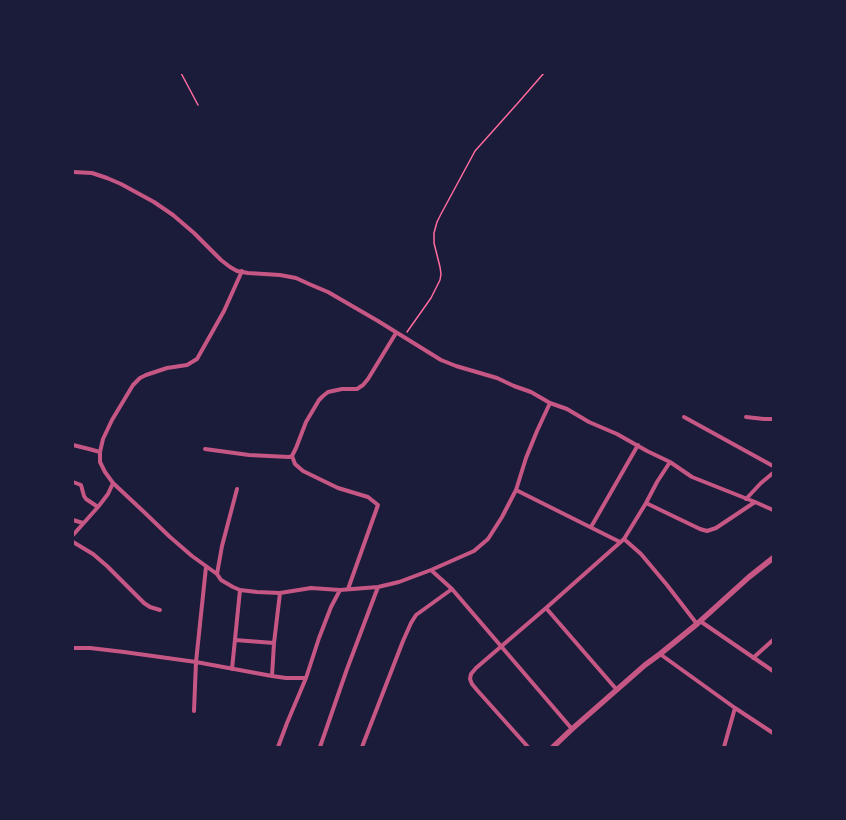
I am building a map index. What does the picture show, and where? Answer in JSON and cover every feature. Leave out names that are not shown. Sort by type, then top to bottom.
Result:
[{"type":"street","points":[[73,172],[92,173],[107,178],[154,202],[189,229],[230,267],[242,272],[296,278],[328,292],[441,360],[456,366],[498,378],[531,392],[550,403],[617,434],[670,462],[692,478],[773,510]]},
{"type":"street","points":[[242,272],[224,311],[197,359],[187,365],[162,369],[140,378],[133,385],[112,420],[103,439],[100,452],[100,462],[113,483],[180,547],[217,574],[221,580],[240,590],[280,593],[311,588],[340,590],[378,587],[399,582],[431,570],[474,551],[488,539],[502,517],[516,490],[526,458],[550,403]]},
{"type":"street","points":[[348,589],[378,505],[368,497],[338,488],[303,472],[295,464],[292,456],[306,422],[319,400],[328,392],[357,388],[363,385],[396,333]]},
{"type":"street","points":[[684,417],[773,466]]},
{"type":"street","points":[[746,418],[773,419]]},
{"type":"street","points":[[73,445],[100,452]]},
{"type":"street","points":[[591,527],[638,445]]},
{"type":"street","points":[[205,449],[249,454],[292,456]]},
{"type":"street","points":[[528,747],[472,684],[470,679],[471,674],[624,538],[670,462]]},
{"type":"street","points":[[746,499],[773,473]]},
{"type":"street","points":[[73,482],[81,485],[86,499],[98,507]]},
{"type":"street","points":[[73,535],[108,494],[113,483]]},
{"type":"street","points":[[217,574],[222,546],[237,489]]},
{"type":"street","points":[[516,490],[620,542]]},
{"type":"street","points":[[646,503],[693,526],[707,531],[716,528],[755,502]]},
{"type":"street","points":[[73,520],[83,523]]},
{"type":"street","points":[[624,538],[641,554],[699,623],[773,671]]},
{"type":"street","points":[[73,542],[93,554],[144,603],[150,607],[160,610]]},
{"type":"street","points":[[553,747],[645,665],[699,623],[749,577],[773,558]]},
{"type":"street","points":[[194,711],[196,662],[206,567]]},
{"type":"street","points":[[431,570],[452,589],[572,729]]},
{"type":"street","points":[[320,747],[346,669],[378,587]]},
{"type":"street","points":[[362,747],[411,623],[416,615],[452,589]]},
{"type":"street","points":[[232,669],[240,590]]},
{"type":"street","points":[[278,747],[306,678],[331,607],[340,590]]},
{"type":"street","points":[[272,676],[280,593]]},
{"type":"street","points":[[546,608],[616,690]]},
{"type":"street","points":[[236,640],[274,643]]},
{"type":"street","points":[[753,658],[773,640]]},
{"type":"street","points":[[73,648],[108,650],[196,662],[286,678],[306,678]]},
{"type":"street","points":[[660,654],[735,708],[773,733]]},
{"type":"street","points":[[724,747],[735,708]]},
{"type":"path","points":[[181,73],[198,105]]},
{"type":"path","points":[[404,337],[431,298],[440,280],[441,274],[434,243],[434,234],[437,222],[446,205],[475,151],[544,73]]}]
